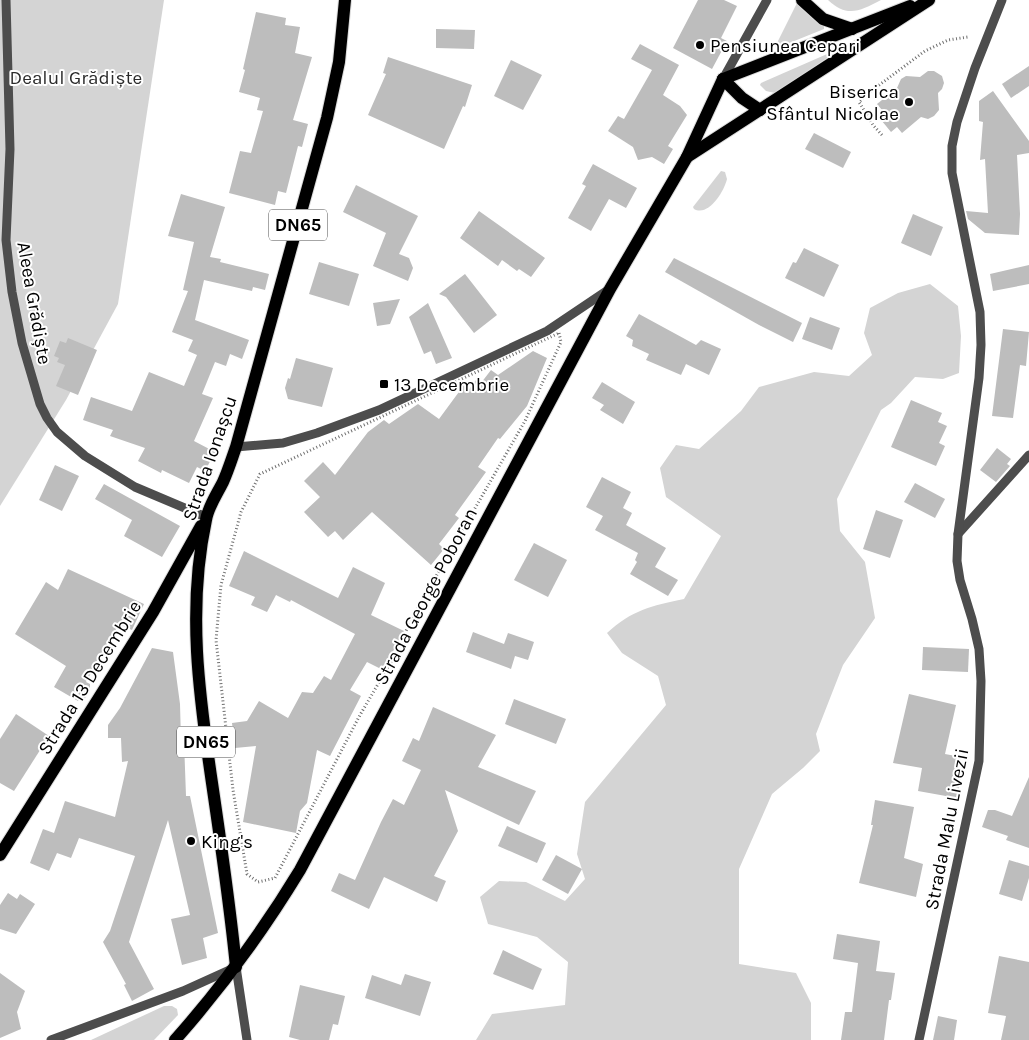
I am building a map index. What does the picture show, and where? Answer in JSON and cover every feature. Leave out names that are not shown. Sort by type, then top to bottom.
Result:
[{"type":"main road","name":"Strada Ionașcu","points":[[236,967],[231,912],[204,729],[195,648],[195,593],[206,517],[236,447],[332,100],[339,62],[345,0]]},
{"type":"main road","points":[[802,0],[824,19],[852,29]]},
{"type":"main road","points":[[760,110],[742,98],[723,79],[928,0]]},
{"type":"main road","points":[[687,157],[928,0]]},
{"type":"main road","name":"Strada George Poboran","points":[[175,1040],[236,967],[300,870],[610,289],[687,157],[723,79]]},
{"type":"main road","name":"Strada 13 Decembrie","points":[[0,855],[153,612],[206,517]]},
{"type":"street","name":"Aleea Grădiște","points":[[6,0],[10,149],[6,240],[12,292],[22,343],[40,404],[57,432],[85,456],[135,486],[206,517]]},
{"type":"street","points":[[723,79],[767,0]]},
{"type":"street","name":"Strada Malu Livezii","points":[[919,1040],[979,761],[981,681],[979,649],[960,580],[957,561],[958,534],[979,378],[980,312],[952,173],[952,146],[957,122],[966,95],[1002,0]]},
{"type":"street","points":[[236,447],[283,443],[318,433],[379,410],[547,331],[610,289]]},
{"type":"street","points":[[958,534],[1029,455]]},
{"type":"street","points":[[51,1040],[183,991],[236,967],[247,1040]]},
{"type":"path","points":[[882,136],[859,102],[925,51],[948,40],[968,37]]},
{"type":"path","points":[[559,333],[561,342],[525,421],[411,620],[395,655],[360,715],[276,878],[258,882],[247,874],[233,790],[216,640],[221,585],[241,512],[260,474],[559,333]]},
{"type":"green space","name":"Dealul Grădiște","points":[[0,0],[164,0],[118,304],[66,400],[0,506]]},
{"type":"green space","points":[[828,0],[881,0],[860,10],[848,11],[835,6]]},
{"type":"green space","points":[[798,1],[824,25],[824,29],[777,48],[775,47]]},
{"type":"green space","points":[[834,51],[836,52],[775,93],[766,91],[760,85],[761,83]]},
{"type":"green space","points":[[721,171],[725,172],[727,179],[723,190],[715,202],[705,210],[699,211],[694,209],[693,207]]},
{"type":"green space","points":[[930,284],[958,306],[961,336],[959,373],[943,379],[915,377],[891,403],[881,410],[837,499],[840,531],[865,562],[875,618],[843,665],[816,734],[820,751],[772,794],[739,869],[739,964],[796,973],[811,1003],[811,1040],[476,1040],[492,1014],[565,1005],[568,962],[537,937],[488,924],[480,897],[499,881],[526,882],[565,901],[585,879],[577,854],[585,802],[666,705],[658,676],[622,653],[607,633],[625,619],[642,610],[684,599],[721,536],[666,497],[660,468],[676,445],[699,449],[741,411],[759,387],[814,372],[849,376],[872,355],[864,333],[870,308],[898,293]]},
{"type":"green space","points":[[164,1006],[172,1006],[177,1009],[178,1015],[154,1040],[91,1040]]},
{"type":"building","points":[[698,0],[724,0],[737,6],[721,38],[727,41],[712,69],[673,48]]},
{"type":"building","points":[[256,12],[286,18],[285,25],[300,27],[295,53],[312,57],[293,120],[308,124],[302,147],[298,146],[286,193],[278,191],[275,205],[229,193],[240,151],[251,153],[263,111],[257,110],[260,98],[239,92]]},
{"type":"building","points":[[436,29],[475,30],[474,49],[436,48]]},
{"type":"building","points":[[640,44],[679,65],[663,95],[680,106],[687,115],[668,146],[673,149],[664,164],[652,157],[638,160],[633,147],[608,131],[618,116],[624,119],[652,70],[631,59]]},
{"type":"building","points":[[388,57],[472,85],[465,107],[463,106],[444,149],[368,115],[386,74],[383,73]]},
{"type":"building","points":[[511,60],[542,75],[523,110],[494,96]]},
{"type":"building","points":[[1029,66],[1029,86],[1011,98],[1002,84]]},
{"type":"building","name":"Biserica Sfântul Nicolae","points":[[928,71],[934,71],[942,76],[944,83],[938,93],[939,110],[928,119],[921,117],[902,133],[897,127],[891,132],[877,115],[882,110],[877,104],[897,88],[901,79],[906,76],[920,77]]},
{"type":"building","points":[[993,91],[1029,141],[1029,153],[1017,155],[1020,214],[1019,235],[985,233],[968,219],[966,211],[988,213],[985,159],[980,160],[983,122],[979,121],[979,101]]},
{"type":"building","points":[[814,133],[851,152],[843,168],[805,149]]},
{"type":"building","points":[[593,164],[637,188],[626,208],[609,199],[591,231],[568,218],[586,186],[582,184]]},
{"type":"building","points":[[356,185],[418,216],[399,254],[409,258],[413,268],[408,281],[373,266],[386,233],[343,212]]},
{"type":"building","points":[[181,194],[225,207],[210,257],[221,259],[220,262],[269,274],[265,290],[253,287],[252,291],[204,280],[195,320],[249,340],[242,359],[230,354],[226,366],[215,362],[202,394],[213,398],[194,441],[215,452],[205,471],[197,467],[189,483],[162,470],[161,473],[138,461],[145,448],[110,436],[113,430],[83,420],[91,397],[132,411],[149,372],[184,386],[197,355],[188,351],[193,340],[172,332],[188,291],[183,290],[194,242],[168,236]]},
{"type":"building","points":[[479,211],[545,258],[531,277],[519,269],[517,271],[502,260],[498,266],[460,238]]},
{"type":"building","points":[[913,214],[943,227],[931,256],[901,243]]},
{"type":"building","points":[[804,248],[839,265],[824,297],[785,278],[793,262],[796,263]]},
{"type":"building","points":[[674,258],[802,323],[793,342],[665,272]]},
{"type":"building","points":[[319,262],[359,274],[349,306],[309,294]]},
{"type":"building","points":[[1029,265],[1029,284],[993,291],[990,274]]},
{"type":"building","points":[[465,274],[497,315],[474,333],[446,297],[439,294]]},
{"type":"building","points":[[400,299],[390,324],[377,326],[373,303]]},
{"type":"building","points":[[428,303],[452,358],[436,364],[431,351],[424,354],[409,317]]},
{"type":"building","points":[[639,314],[696,345],[701,340],[721,349],[709,375],[686,364],[681,375],[646,360],[649,354],[632,346],[633,340],[626,336]]},
{"type":"building","points":[[810,317],[840,328],[832,350],[802,339]]},
{"type":"building","points":[[1003,329],[1029,332],[1026,366],[1020,365],[1013,418],[992,416]]},
{"type":"building","points":[[68,338],[97,350],[78,395],[56,386],[65,365],[57,362],[59,358],[54,356],[60,341],[66,343]]},
{"type":"building","points":[[533,351],[547,358],[527,406],[500,439],[498,438],[478,467],[486,472],[455,515],[459,518],[439,544],[444,549],[431,565],[372,512],[343,540],[335,531],[328,537],[304,512],[320,497],[304,481],[323,462],[335,475],[368,432],[384,420],[389,424],[418,404],[439,419],[464,385],[467,392],[476,380],[481,383],[491,370],[498,375]]},
{"type":"building","points":[[296,358],[333,368],[322,407],[288,399],[285,388],[288,378],[290,379]]},
{"type":"building","points":[[602,382],[635,402],[623,424],[600,410],[604,405],[592,398]]},
{"type":"building","points":[[911,400],[942,413],[938,422],[947,426],[939,443],[945,446],[936,466],[891,447]]},
{"type":"building","points":[[997,448],[1011,459],[1007,464],[1010,466],[996,482],[980,470]]},
{"type":"building","points":[[55,465],[79,476],[62,511],[39,500]]},
{"type":"building","points":[[602,477],[631,492],[623,508],[632,513],[626,525],[666,548],[655,567],[678,580],[668,596],[630,574],[637,562],[635,560],[638,553],[595,530],[603,516],[586,507]]},
{"type":"building","points":[[915,483],[945,499],[935,518],[904,502]]},
{"type":"building","points":[[104,484],[180,526],[162,557],[124,536],[132,520],[95,499]]},
{"type":"building","points":[[876,510],[903,520],[890,558],[863,549]]},
{"type":"building","points":[[534,543],[567,560],[548,597],[514,580]]},
{"type":"building","points":[[244,551],[338,598],[353,567],[385,583],[371,615],[404,631],[383,670],[367,662],[350,690],[361,696],[330,756],[317,750],[307,803],[300,811],[296,833],[243,822],[256,746],[235,748],[232,723],[247,721],[259,701],[288,718],[302,692],[313,693],[324,676],[331,680],[355,634],[291,600],[290,602],[276,595],[267,612],[251,605],[255,597],[229,586]]},
{"type":"building","points":[[68,569],[144,604],[132,630],[119,624],[86,682],[90,684],[90,691],[83,701],[80,699],[78,701],[54,687],[66,666],[15,634],[46,582],[58,590]]},
{"type":"building","points":[[473,632],[504,644],[508,633],[534,642],[528,660],[515,656],[511,669],[466,652]]},
{"type":"building","points":[[923,647],[969,649],[968,672],[922,670]]},
{"type":"building","points":[[152,648],[173,652],[180,704],[181,741],[184,741],[186,796],[190,796],[218,933],[203,938],[207,958],[182,965],[171,919],[190,915],[168,820],[129,942],[154,989],[132,1001],[124,985],[126,984],[103,942],[110,931],[135,856],[79,838],[71,858],[57,853],[49,871],[30,863],[43,829],[54,833],[65,801],[115,817],[128,761],[122,762],[121,738],[108,738],[108,725],[120,708]]},
{"type":"building","points":[[909,694],[956,705],[945,754],[961,757],[957,777],[961,778],[957,798],[918,791],[922,768],[893,763]]},
{"type":"building","points":[[514,699],[566,719],[556,744],[505,724]]},
{"type":"building","points":[[433,707],[496,735],[478,767],[536,791],[519,825],[445,790],[458,831],[434,876],[446,881],[437,902],[384,877],[369,909],[331,891],[339,873],[355,880],[393,799],[404,805],[421,770],[402,761],[413,738],[419,741]]},
{"type":"building","points":[[16,714],[49,736],[14,791],[0,783],[0,739]]},
{"type":"building","points":[[1029,777],[1029,848],[1006,840],[1008,836],[982,827],[988,810],[995,810],[1012,816]]},
{"type":"building","points":[[875,800],[914,807],[904,858],[923,864],[916,897],[859,883],[873,825],[871,825]]},
{"type":"building","points":[[507,826],[546,843],[537,863],[498,846]]},
{"type":"building","points":[[556,855],[582,869],[568,894],[542,880]]},
{"type":"building","points":[[1009,860],[1029,866],[1029,878],[1022,901],[999,894]]},
{"type":"building","points":[[8,893],[17,899],[20,894],[35,904],[16,934],[0,929],[0,905]]},
{"type":"building","points":[[837,934],[880,941],[876,971],[895,973],[891,1000],[889,1000],[884,1040],[841,1040],[845,1012],[852,1012],[858,963],[833,959]]},
{"type":"building","points":[[503,950],[542,969],[533,990],[493,974]]},
{"type":"building","points":[[999,956],[1029,962],[1029,1040],[1001,1040],[1006,1016],[988,1013]]},
{"type":"building","points":[[0,973],[25,991],[17,1012],[21,1029],[0,1038]]},
{"type":"building","points":[[405,974],[431,982],[420,1016],[365,998],[372,975],[401,985]]},
{"type":"building","points":[[300,985],[345,996],[338,1025],[333,1024],[329,1040],[300,1040],[289,1037]]},
{"type":"building","points":[[938,1016],[957,1020],[954,1040],[933,1040]]},
{"type":"place","name":"Pensiunea Cepari","points":[[700,45]]},
{"type":"place","name":"Biserica Sfântul Nicolae","points":[[909,102]]},
{"type":"place","name":"13 Decembrie","points":[[384,384]]},
{"type":"place","name":"King's","points":[[191,841]]}]
